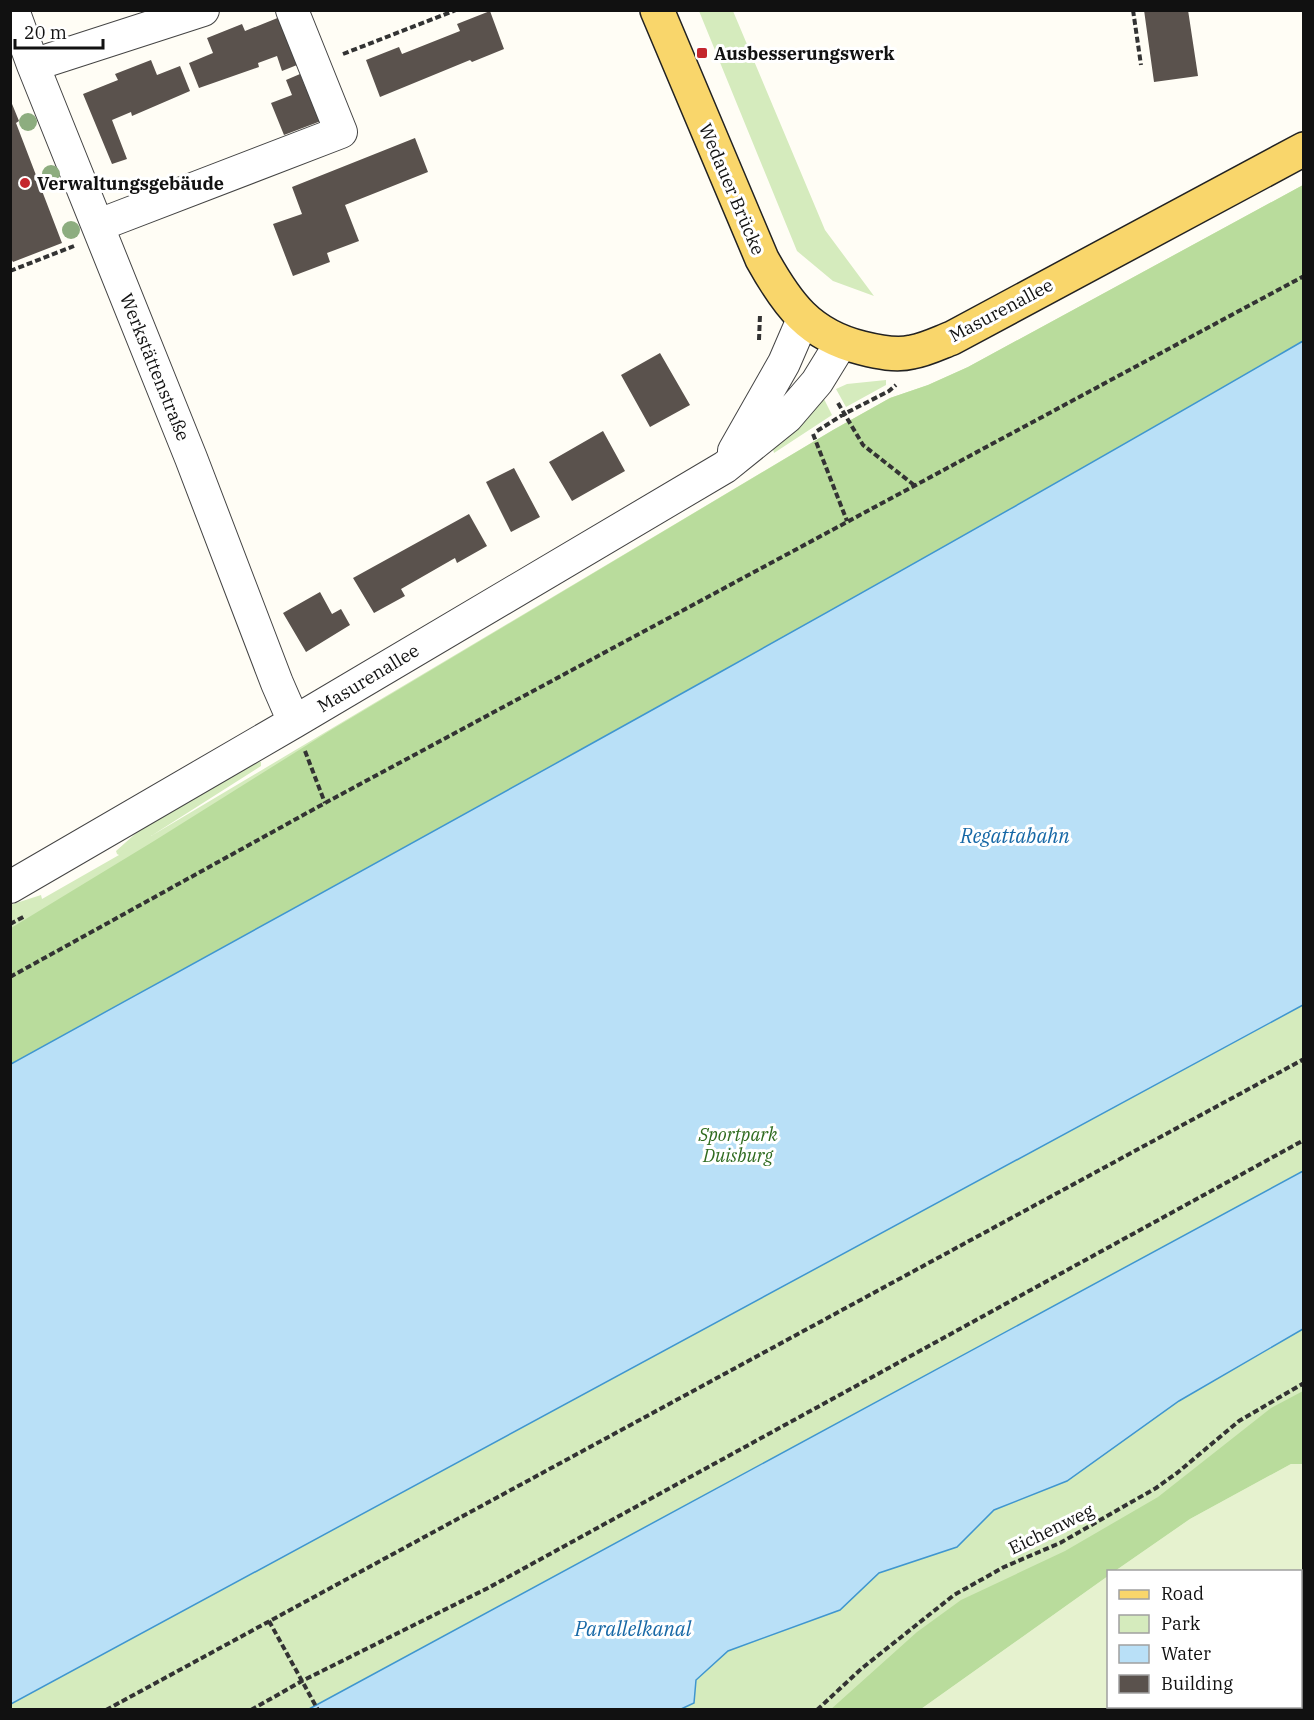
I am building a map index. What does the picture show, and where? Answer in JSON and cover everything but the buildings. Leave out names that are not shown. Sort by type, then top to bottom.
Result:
[{"type":"main road","name":"Wedauer Brücke","points":[[657,10],[762,259],[780,291],[803,319],[840,343]]},
{"type":"main road","name":"Masurenallee","points":[[840,343],[881,353],[912,352],[952,338],[1304,149]]},
{"type":"street","points":[[33,65],[203,10]]},
{"type":"street","points":[[99,225],[340,132],[292,10]]},
{"type":"street","name":"Werkstättenstraße","points":[[15,11],[33,65],[196,469],[298,733]]},
{"type":"street","name":"Masurenallee","points":[[725,467],[784,363],[803,319]]},
{"type":"street","name":"Masurenallee","points":[[10,886],[298,733],[725,467],[787,417],[817,382],[840,343]]},
{"type":"path","points":[[314,64],[456,10]]},
{"type":"path","points":[[1133,10],[1141,65]]},
{"type":"path","points":[[10,271],[86,242],[99,225]]},
{"type":"path","points":[[10,977],[325,803],[1304,276]]},
{"type":"path","points":[[847,521],[813,434],[844,414],[889,391],[898,383]]},
{"type":"path","points":[[844,414],[863,446],[914,485]]},
{"type":"path","points":[[298,733],[325,803]]},
{"type":"path","points":[[106,1710],[1304,1059]]},
{"type":"path","points":[[251,1710],[302,1681],[488,1588],[1304,1140]]},
{"type":"path","name":"Eichenweg","points":[[817,1710],[861,1669],[954,1595],[1004,1567],[1060,1543],[1156,1488],[1239,1421],[1304,1383]]},
{"type":"path","points":[[269,1621],[318,1710]]},
{"type":"green space","points":[[699,11],[733,11],[825,230],[874,296],[833,281],[797,251]]},
{"type":"green space","name":"Sportpark Duisburg","points":[[1303,185],[1303,1709],[11,1709],[10,905],[41,895],[42,899],[119,855],[116,851],[144,826],[257,761],[261,762],[261,766],[151,836],[833,430],[890,398],[928,385],[968,367]]},
{"type":"green space","points":[[1303,185],[1303,341],[820,616],[11,1064],[11,928],[331,730],[833,430],[890,398],[928,385],[968,367]]},
{"type":"green space","points":[[886,380],[886,385],[846,407],[836,389],[847,384]]},
{"type":"green space","points":[[823,397],[832,415],[774,453],[773,449]]},
{"type":"green space","points":[[1303,1391],[1303,1464],[1291,1464],[1190,1519],[1116,1570],[1107,1570],[1107,1577],[921,1709],[830,1710],[917,1632],[961,1600],[1065,1551],[1158,1497],[1271,1408]]},
{"type":"green space","points":[[1291,1464],[1303,1464],[1303,1709],[921,1709],[1107,1577],[1107,1708],[1302,1708],[1302,1570],[1116,1570],[1190,1519]]},
{"type":"water","name":"Regattabahn","points":[[1303,341],[1303,1005],[11,1704],[11,1064],[820,616]]},
{"type":"water","name":"Parallelkanal","points":[[1303,1171],[1303,1329],[1179,1401],[1067,1481],[994,1510],[957,1547],[879,1573],[840,1610],[728,1651],[696,1680],[694,1703],[679,1710],[309,1709]]},
{"type":"place","name":"Ausbesserungswerk","points":[[702,53]]},
{"type":"place","name":"Verwaltungsgebäude","points":[[25,183]]}]
